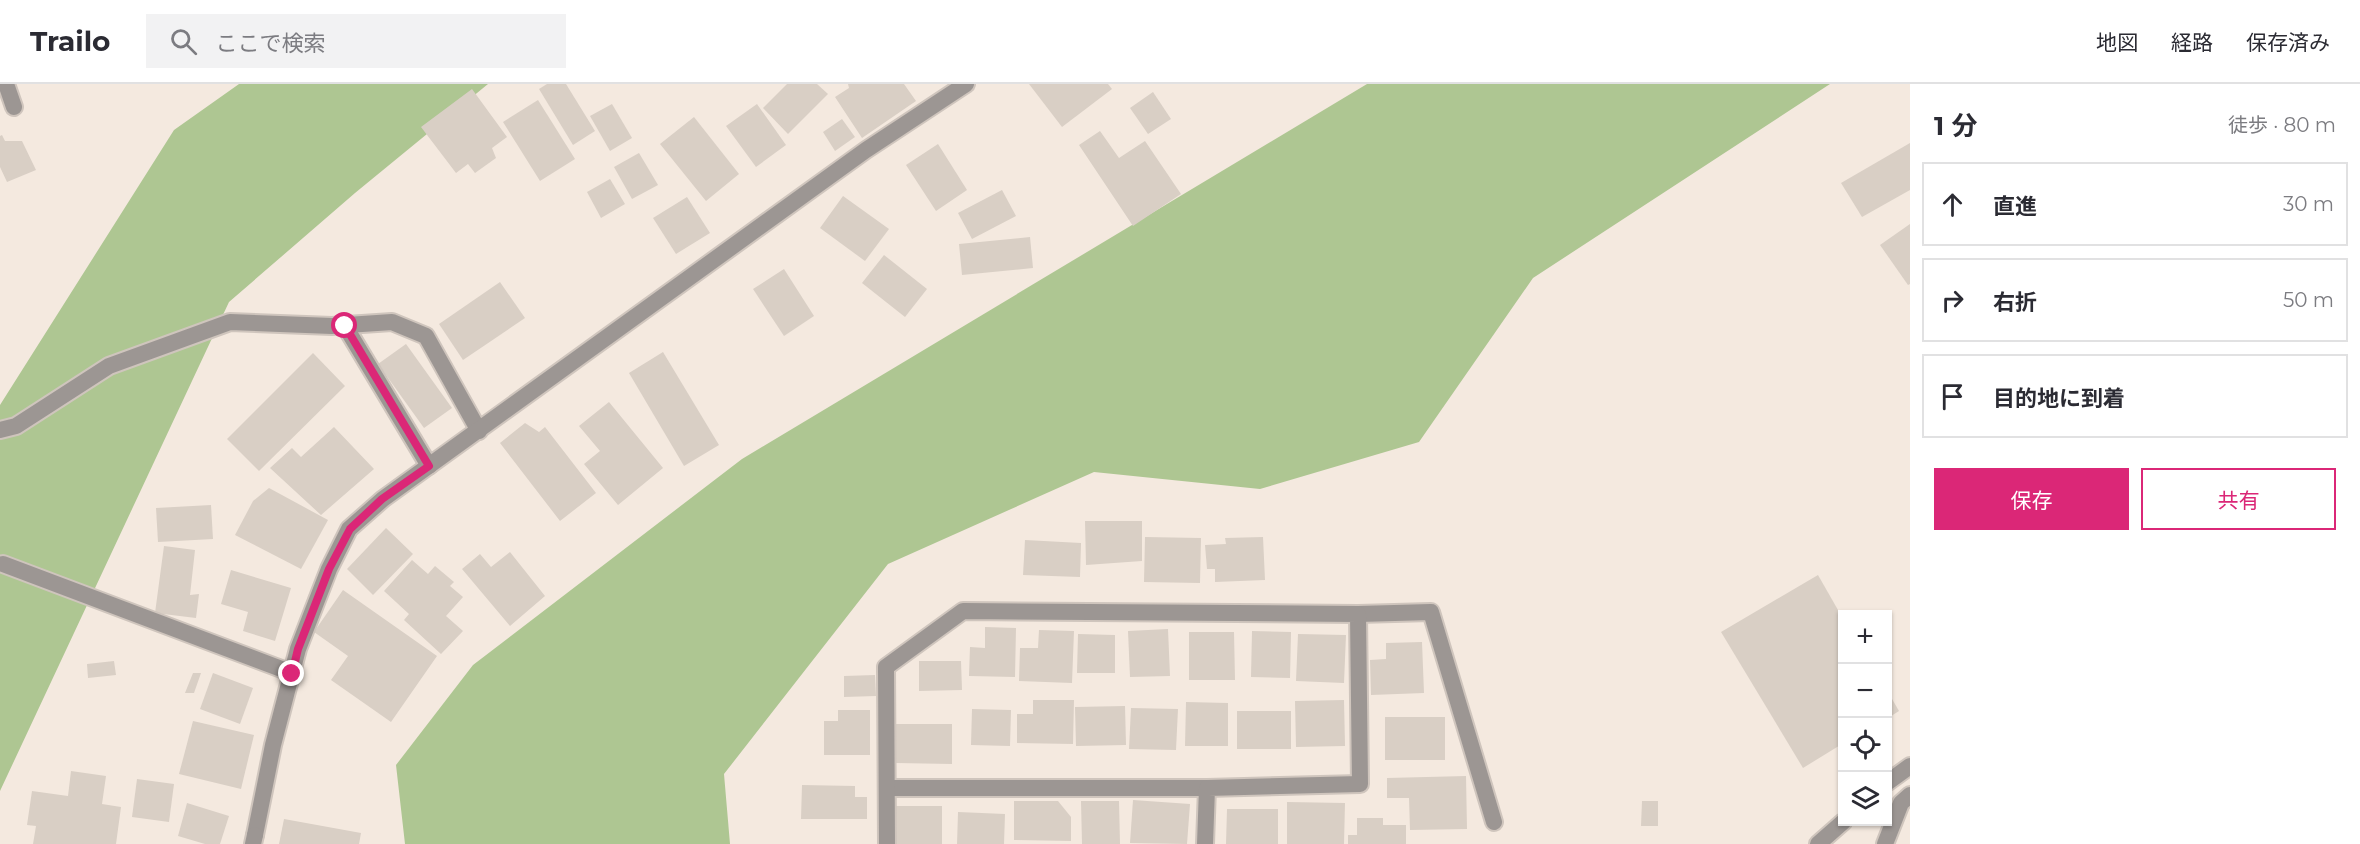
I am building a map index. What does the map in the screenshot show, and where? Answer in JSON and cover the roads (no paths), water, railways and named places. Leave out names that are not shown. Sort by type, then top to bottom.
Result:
[{"type":"street","points":[[6,84],[14,107]]},
{"type":"street","points":[[254,839],[273,745],[298,649],[329,569],[350,529],[382,499],[866,150],[966,84]]},
{"type":"street","points":[[0,430],[16,426],[109,366],[230,322],[345,326],[392,322],[426,336],[479,431]]},
{"type":"street","points":[[345,326],[429,466]]},
{"type":"street","points":[[3,564],[292,674]]},
{"type":"street","points":[[887,844],[885,667],[963,611],[1358,614],[1431,612],[1494,822]]},
{"type":"street","points":[[887,788],[1207,788],[1360,784],[1358,614]]},
{"type":"street","points":[[1892,779],[1910,766]]},
{"type":"street","points":[[1205,844],[1207,788]]},
{"type":"street","points":[[1885,844],[1901,803],[1910,795]]},
{"type":"street","points":[[1818,844],[1838,826]]}]
